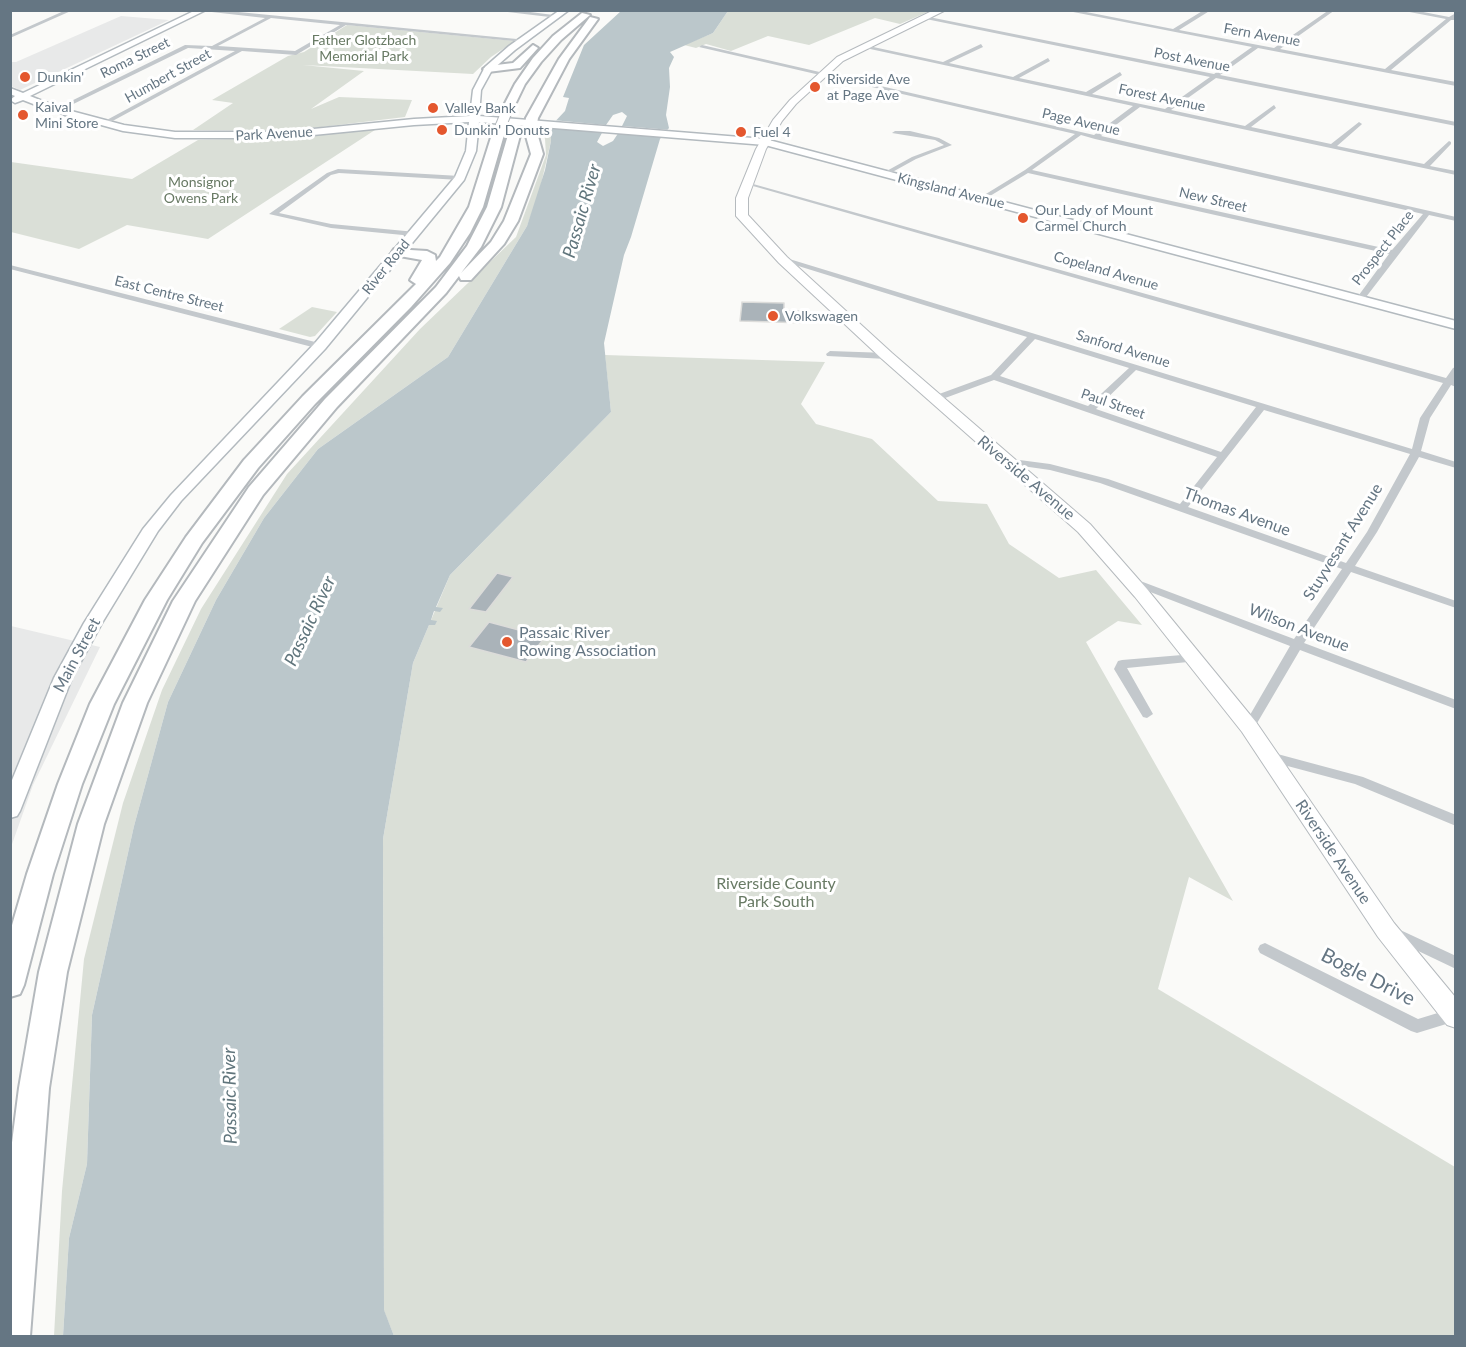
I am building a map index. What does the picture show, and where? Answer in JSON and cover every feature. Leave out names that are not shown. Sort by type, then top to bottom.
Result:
[{"type":"highway","points":[[489,69],[516,66],[540,40],[581,10]]},
{"type":"highway","points":[[328,380],[421,288],[450,253],[476,207],[508,123],[519,84],[557,38],[592,15],[604,10]]},
{"type":"highway","points":[[540,76],[592,15]]},
{"type":"highway","points":[[508,123],[526,117],[592,15]]},
{"type":"highway","points":[[408,325],[428,314],[489,254],[508,228],[537,154],[536,144],[526,117]]},
{"type":"highway","points":[[12,1336],[27,1152],[43,1030],[63,930],[78,870],[119,741],[168,633],[202,571],[237,517],[306,430],[453,276],[482,233],[498,195],[508,123]]},
{"type":"highway","points":[[10,985],[40,874],[66,795],[102,704],[138,633],[174,570],[231,489],[271,441],[404,295],[430,261],[427,255],[399,252]]},
{"type":"main road","name":"River Road","points":[[166,510],[320,346],[459,178],[469,159],[477,90],[489,69],[566,10]]},
{"type":"main road","name":"Riverside Avenue","points":[[942,10],[840,59],[784,111],[765,142],[748,183],[742,198],[742,216],[754,233],[783,261],[934,399],[1005,461],[1041,488],[1084,528],[1131,581],[1249,727],[1386,930],[1455,1016]]},
{"type":"main road","points":[[10,102],[203,11]]},
{"type":"main road","name":"Park Avenue","points":[[10,91],[57,110],[105,123],[157,133],[283,135],[414,122],[526,117],[544,123]]},
{"type":"main road","name":"Kingsland Avenue","points":[[544,123],[765,142],[1455,325]]},
{"type":"main road","name":"Main Street","points":[[10,811],[63,678],[137,550],[166,510]]},
{"type":"street","points":[[10,36],[71,10]]},
{"type":"street","points":[[196,10],[524,40]]},
{"type":"street","points":[[493,10],[558,16]]},
{"type":"street","name":"Fern Avenue","points":[[1065,10],[1455,84]]},
{"type":"street","points":[[1173,31],[1209,10]]},
{"type":"street","points":[[1275,50],[1333,10]]},
{"type":"street","points":[[1401,10],[1452,19]]},
{"type":"street","points":[[1386,71],[1452,19],[1455,14]]},
{"type":"street","points":[[293,19],[302,15]]},
{"type":"street","points":[[213,47],[270,17]]},
{"type":"street","name":"Post Avenue","points":[[924,18],[1455,124]]},
{"type":"street","points":[[213,47],[292,54],[300,52],[345,24]]},
{"type":"street","name":"Roma Street","points":[[57,110],[191,45],[213,47]]},
{"type":"street","points":[[944,64],[981,46]]},
{"type":"street","points":[[1166,111],[1257,46]]},
{"type":"street","name":"Page Avenue","points":[[702,47],[1455,219]]},
{"type":"street","name":"Forest Avenue","points":[[864,47],[1455,173]]},
{"type":"street","name":"Humbert Street","points":[[105,123],[241,49]]},
{"type":"street","points":[[1013,79],[1048,60]]},
{"type":"street","points":[[1087,94],[1120,74]]},
{"type":"street","points":[[1095,137],[1139,105]]},
{"type":"street","points":[[1245,129],[1274,106]]},
{"type":"street","points":[[1332,147],[1359,124]]},
{"type":"street","points":[[885,174],[914,158],[949,145],[937,139],[910,133],[895,133]]},
{"type":"street","points":[[983,198],[1027,171],[1080,133]]},
{"type":"street","points":[[1425,166],[1449,143]]},
{"type":"street","points":[[412,234],[331,226],[273,214],[329,174],[338,171],[459,178]]},
{"type":"street","name":"New Street","points":[[1027,171],[1394,253]]},
{"type":"street","name":"Copeland Avenue","points":[[748,183],[1451,383]]},
{"type":"street","name":"Prospect Place","points":[[1360,299],[1427,213]]},
{"type":"street","name":"Sanford Avenue","points":[[783,261],[1455,465]]},
{"type":"street","name":"East Centre Street","points":[[10,267],[320,346]]},
{"type":"street","points":[[934,399],[994,377],[1033,336]]},
{"type":"street","points":[[830,354],[887,356]]},
{"type":"street","points":[[1090,410],[1135,367]]},
{"type":"street","name":"Stuyvesant Avenue","points":[[1249,727],[1297,644],[1372,532],[1416,453],[1425,418],[1451,383],[1455,370]]},
{"type":"street","name":"Paul Street","points":[[994,377],[1223,456]]},
{"type":"street","points":[[1182,508],[1263,405]]},
{"type":"street","name":"Thomas Avenue","points":[[1005,461],[1077,473],[1455,605]]},
{"type":"street","name":"Wilson Avenue","points":[[1131,581],[1455,705]]},
{"type":"street","points":[[1147,714],[1120,669],[1122,664],[1194,657]]},
{"type":"street","points":[[1270,757],[1358,780],[1455,821]]},
{"type":"street","points":[[1386,930],[1455,963]]},
{"type":"street","name":"Bogle Drive","points":[[1265,949],[1417,1026],[1455,1016]]},
{"type":"shaded area","points":[[121,16],[169,20],[20,90],[11,86],[11,62],[16,62]]},
{"type":"shaded area","points":[[11,626],[100,647],[33,785],[11,847]]},
{"type":"green space","points":[[728,11],[930,11],[900,24],[875,18],[809,45],[768,36],[731,51],[706,44],[696,48],[684,45],[713,33]]},
{"type":"green space","name":"Father Glotzbach Memorial Park","points":[[347,25],[515,41],[491,57],[473,74],[303,65],[364,71],[311,109],[339,97],[412,100],[405,117],[288,131],[193,130],[233,103],[212,100],[288,56],[304,52]]},
{"type":"green space","points":[[540,126],[550,127],[551,141],[539,193],[527,226],[448,357],[318,449],[264,518],[216,600],[168,702],[134,826],[92,1015],[87,1164],[69,1238],[63,1336],[54,1336],[62,1191],[84,959],[123,803],[162,690],[201,609],[287,474],[420,329],[516,237],[546,155],[545,139]]},
{"type":"green space","name":"Monsignor Owens Park","points":[[378,128],[208,239],[127,225],[79,249],[11,232],[11,162],[132,179],[198,140],[284,138]]},
{"type":"green space","points":[[312,307],[337,312],[315,336],[310,337],[279,329]]},
{"type":"green space","name":"Riverside County Park South","points":[[605,355],[825,362],[801,404],[816,424],[872,439],[938,501],[987,504],[1009,544],[1059,578],[1096,570],[1142,625],[1118,621],[1086,642],[1233,901],[1189,877],[1158,989],[1455,1167],[1455,1336],[394,1336],[384,1311],[383,839],[413,663],[450,575],[611,412]]},
{"type":"water","name":"Passaic River","points":[[621,11],[728,11],[713,33],[670,52],[674,57],[669,68],[670,87],[666,115],[669,128],[660,139],[624,255],[604,343],[611,412],[450,575],[436,607],[443,608],[440,612],[434,611],[431,620],[437,621],[435,625],[429,625],[413,663],[383,839],[384,1310],[394,1336],[63,1336],[69,1238],[87,1164],[92,1015],[134,826],[168,702],[216,600],[264,518],[318,449],[448,357],[527,226],[545,170],[551,141],[550,127],[565,111],[569,98],[563,97],[584,45]]},
{"type":"pier","points":[[622,112],[627,116],[622,126],[671,130],[666,136],[619,132],[613,141],[603,146],[597,142],[603,131],[547,126],[552,120],[606,125],[613,115]]},
{"type":"building","name":"Volkswagen","points":[[742,302],[784,303],[784,311],[807,311],[807,323],[740,321]]},
{"type":"building","points":[[497,573],[513,577],[486,612],[469,609]]},
{"type":"building","name":"Passaic River Rowing Association","points":[[489,622],[545,637],[526,662],[469,647]]},
{"type":"place","name":"Dunkin'","points":[[25,77]]},
{"type":"place","name":"Riverside Ave at Page Ave","points":[[815,87]]},
{"type":"place","name":"Valley Bank","points":[[433,108]]},
{"type":"place","name":"Kaival Mini Store","points":[[23,115]]},
{"type":"place","name":"Dunkin' Donuts","points":[[442,130]]},
{"type":"place","name":"Fuel 4","points":[[741,132]]},
{"type":"place","name":"Our Lady of Mount Carmel Church","points":[[1023,218]]},
{"type":"place","name":"Volkswagen","points":[[773,316]]},
{"type":"place","name":"Passaic River Rowing Association","points":[[507,642]]}]
